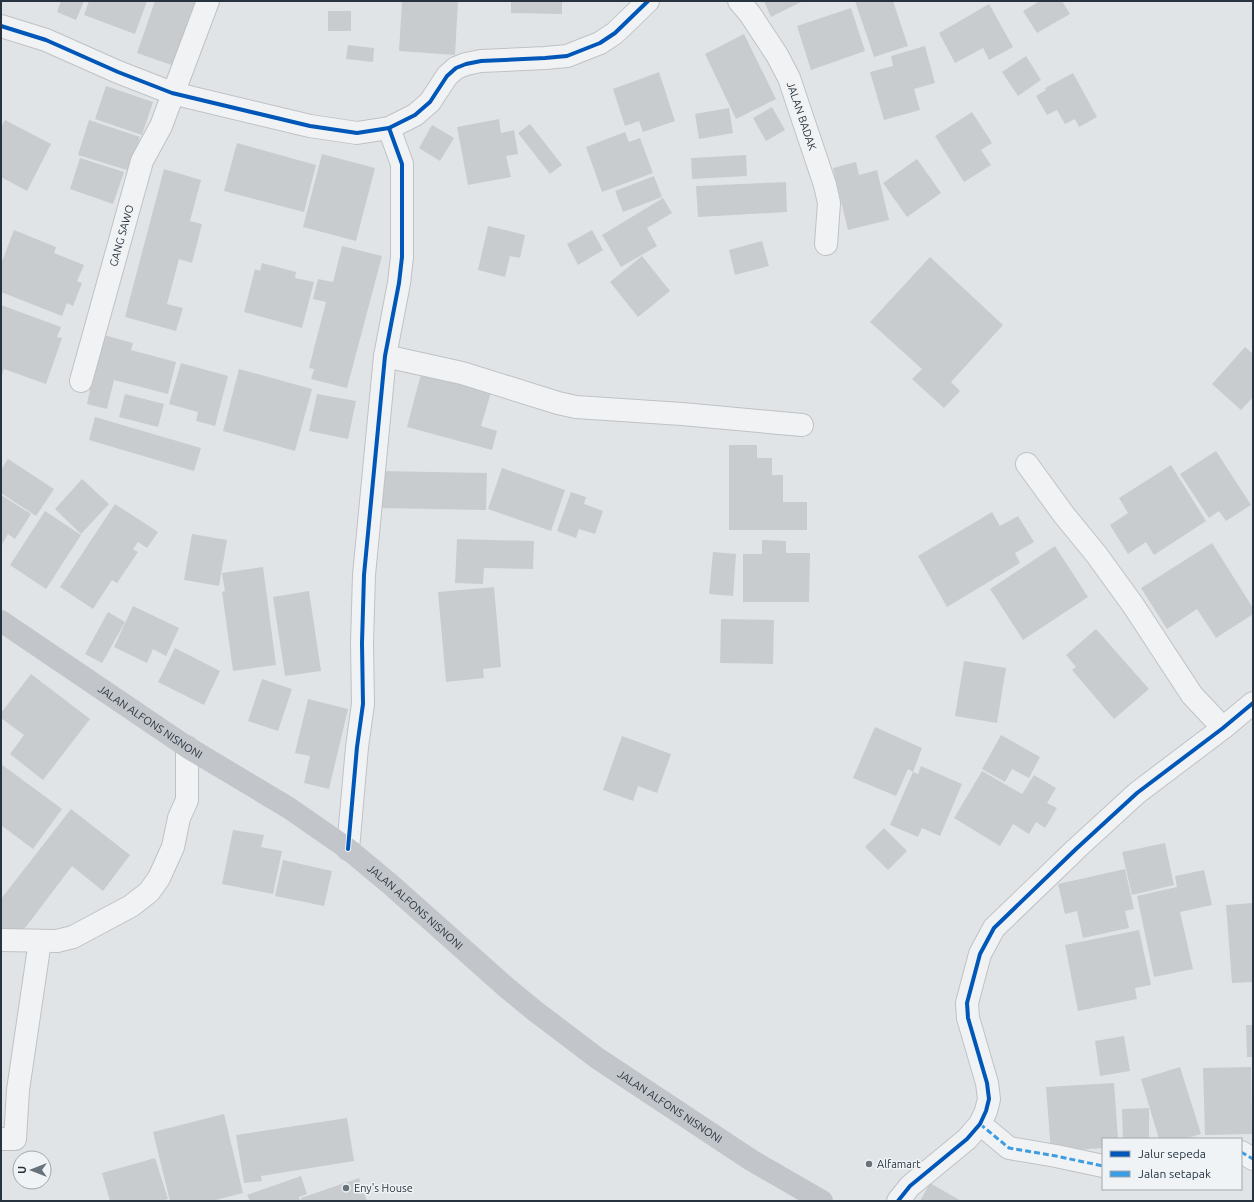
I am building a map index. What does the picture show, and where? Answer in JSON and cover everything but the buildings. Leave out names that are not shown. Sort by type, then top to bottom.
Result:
[{"type":"main road","name":"JALAN ALFONS NISNONI","points":[[1,621],[186,747],[289,808],[348,849],[390,884],[507,988],[597,1058],[751,1160],[822,1201]]},
{"type":"street","name":"GANG SAWO","points":[[81,381],[142,161],[161,126],[172,93],[208,1]]},
{"type":"street","points":[[1,26],[46,40],[118,72],[172,93],[310,126],[357,133],[389,128],[415,115],[430,102],[447,76],[456,68],[466,64],[481,61],[567,56],[600,43],[615,33],[648,1]]},
{"type":"street","name":"JALAN BADAK","points":[[739,1],[750,14],[777,55],[789,78],[829,203],[826,244]]},
{"type":"street","points":[[348,849],[357,747],[363,704],[362,643],[364,575],[385,356],[399,283],[402,257],[402,164],[389,128]]},
{"type":"street","points":[[385,356],[462,373],[558,403],[576,406],[802,425]]},
{"type":"street","points":[[1027,464],[1064,515],[1096,554],[1133,604],[1192,695],[1223,728]]},
{"type":"street","points":[[898,1201],[910,1186],[967,1140],[980,1124],[986,1111],[989,1099],[987,1082],[968,1018],[967,1003],[980,954],[994,928],[1137,793],[1223,728],[1253,703]]},
{"type":"street","points":[[1,940],[57,941],[74,937],[132,906],[148,892],[159,878],[173,847],[179,818],[186,800],[186,747]]},
{"type":"street","points":[[1,1140],[16,1140],[18,1090],[40,941]]},
{"type":"street","points":[[980,1124],[1009,1148],[1102,1166]]},
{"type":"street","points":[[1242,1153],[1253,1159]]},
{"type":"marked path","points":[[980,1124],[1009,1148],[1102,1166]]},
{"type":"marked path","points":[[1242,1153],[1253,1159]]},
{"type":"cycle path","points":[[1,26],[46,40],[118,72],[172,93],[310,126],[357,133],[389,128],[415,115],[430,102],[447,76],[456,68],[466,64],[481,61],[567,56],[600,43],[615,33],[648,1]]},
{"type":"cycle path","points":[[348,849],[357,747],[363,704],[362,643],[364,575],[385,356],[399,283],[402,257],[402,164],[389,128]]},
{"type":"cycle path","points":[[898,1201],[910,1186],[967,1139],[980,1124],[986,1111],[989,1099],[987,1083],[968,1018],[967,1003],[980,954],[994,928],[1137,793],[1223,728],[1253,703]]},
{"type":"place","name":"Alfamart","points":[[869,1164]]},
{"type":"place","name":"Eny's House","points":[[346,1188]]}]
